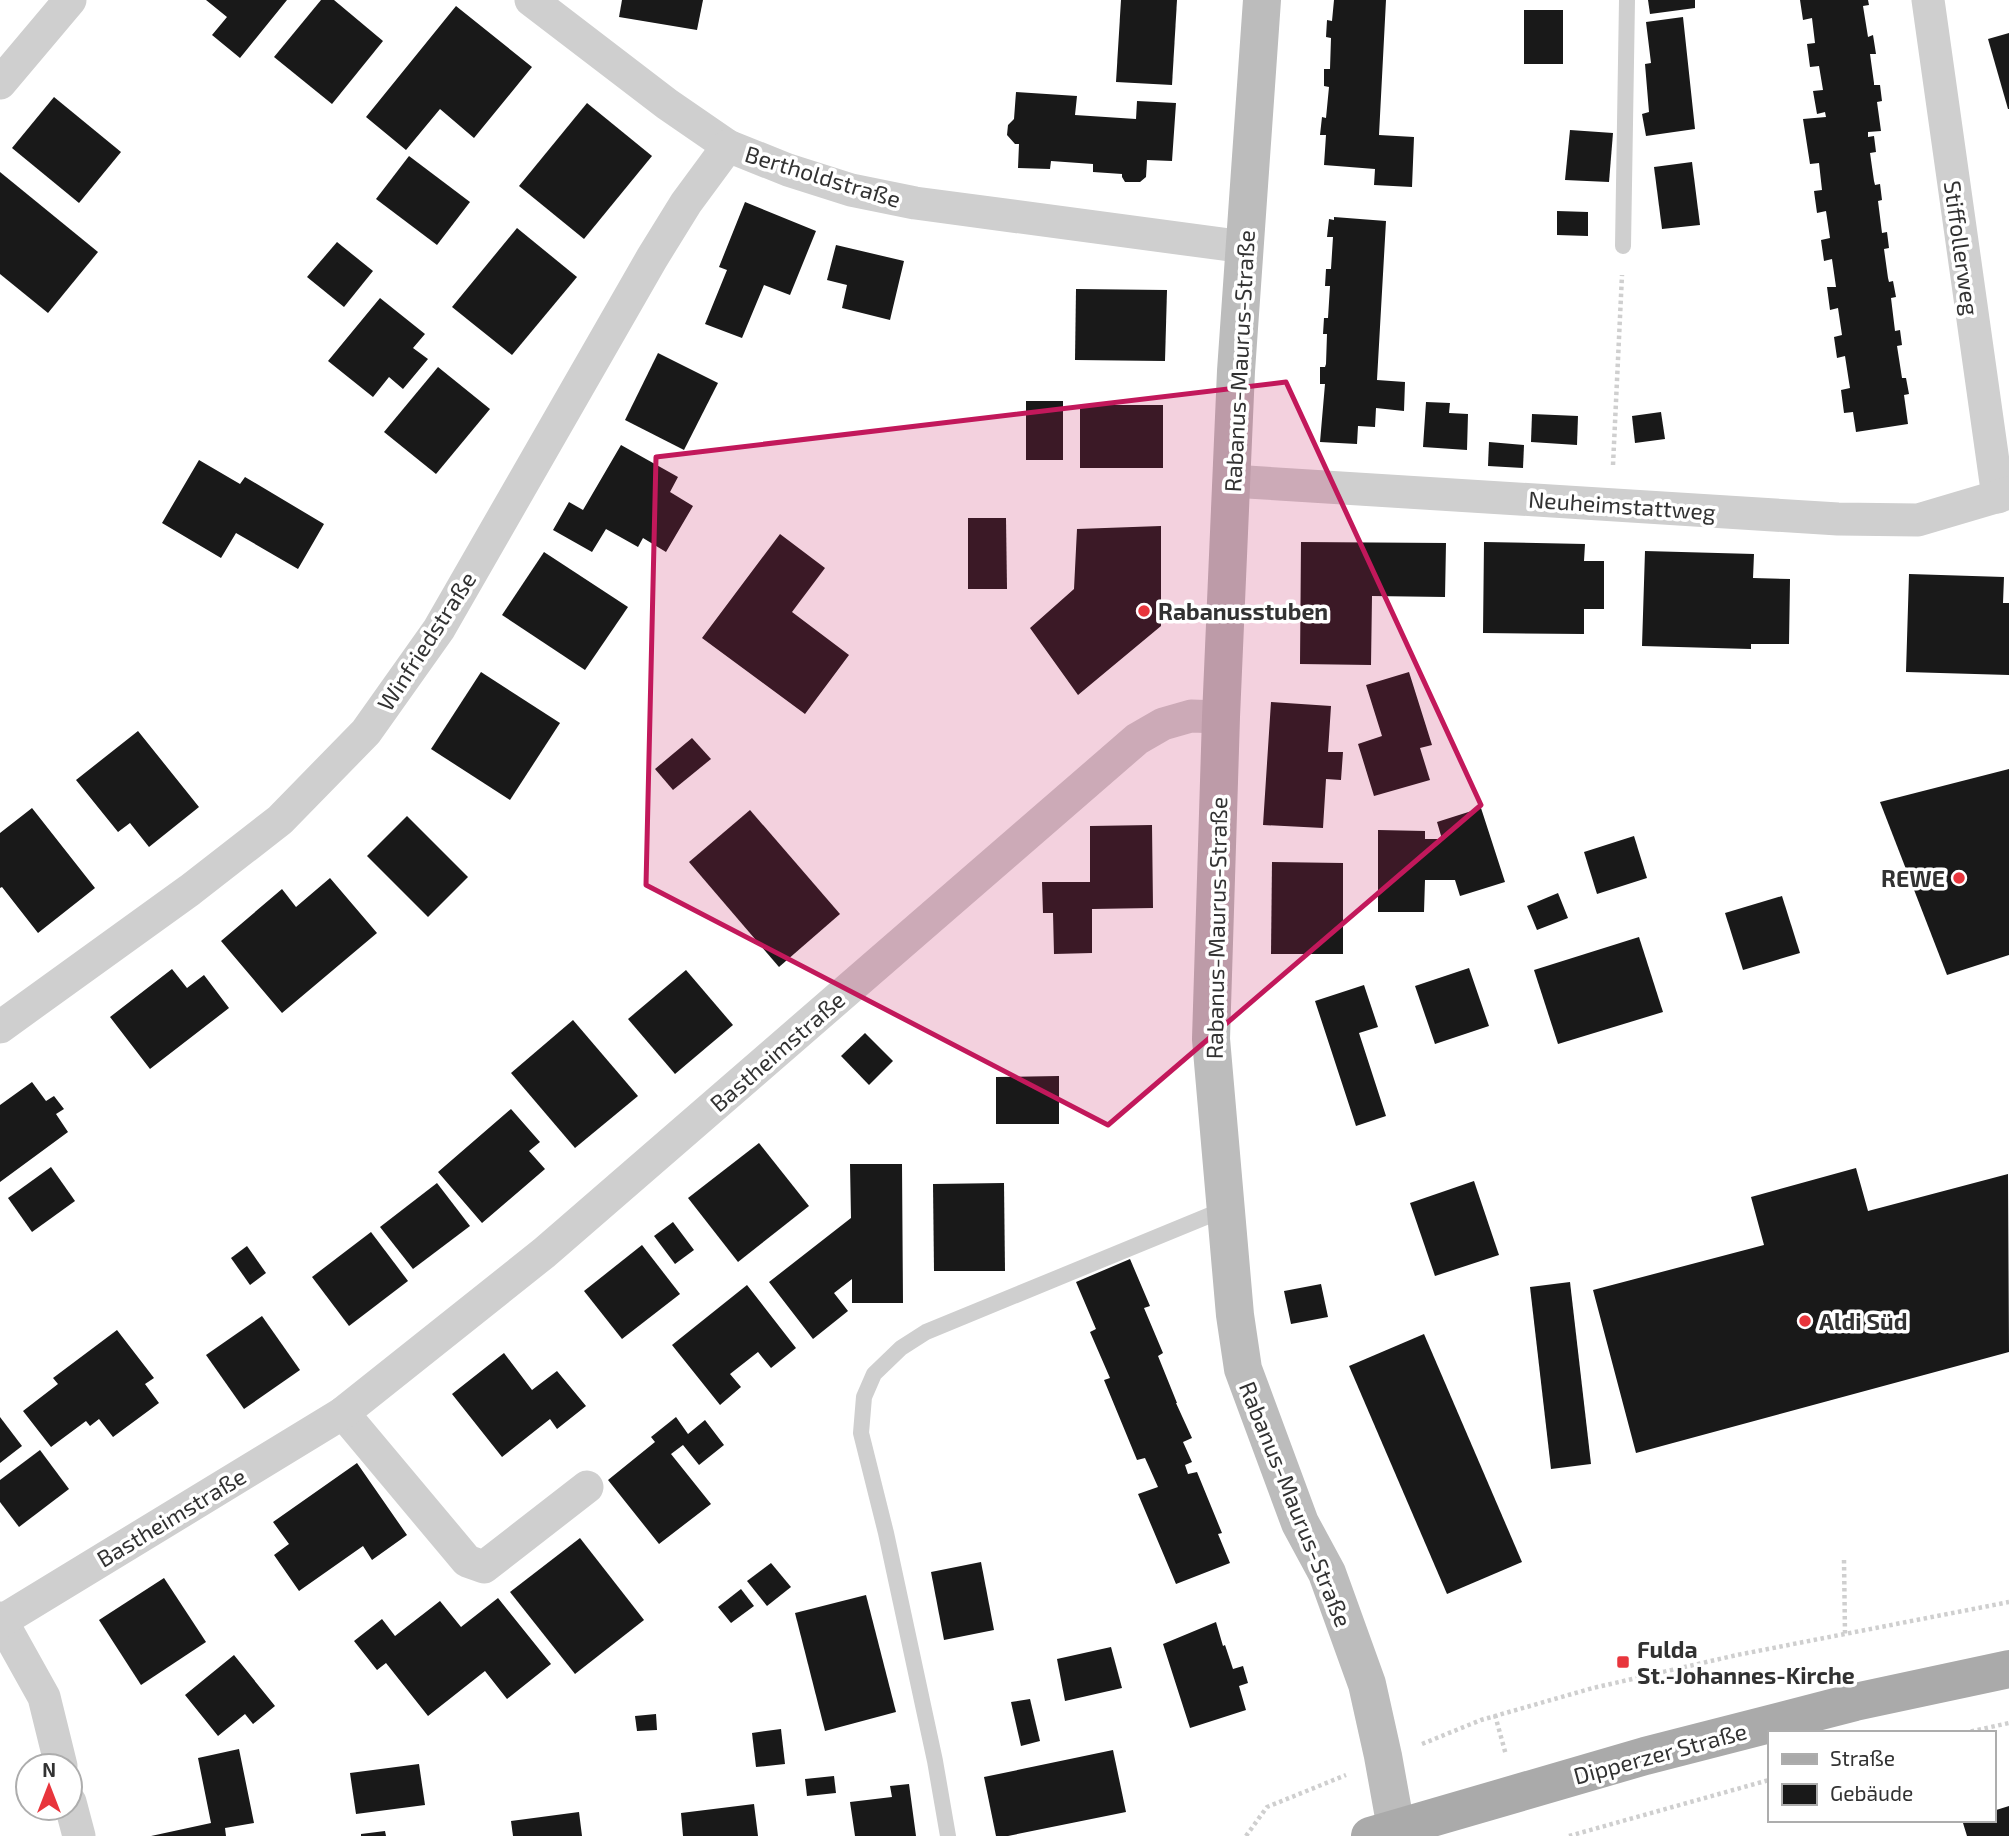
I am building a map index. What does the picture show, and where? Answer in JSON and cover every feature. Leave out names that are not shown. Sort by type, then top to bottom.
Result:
[{"type":"main road","name":"Rabanus-Maurus-Straße","points":[[1262,0],[1231,481],[1211,1039],[1235,1315],[1243,1369],[1300,1524],[1327,1573],[1367,1684],[1383,1756],[1388,1833]]},
{"type":"main road","name":"Dipperzer Straße","points":[[1388,1833],[1516,1792],[1671,1749],[1855,1702],[2009,1669]]},
{"type":"street","points":[[0,83],[70,0]]},
{"type":"street","name":"Bertholdstraße","points":[[531,0],[667,104],[728,146],[788,170],[851,190],[915,203],[1245,247]]},
{"type":"street","name":"Stiffollerweg","points":[[1928,0],[2003,495]]},
{"type":"street","name":"Winfriedstraße","points":[[0,1027],[190,890],[280,820],[366,732],[439,629],[652,258],[686,203],[728,146]]},
{"type":"street","name":"Neuheimstattweg","points":[[1231,481],[1838,519],[1918,520],[2003,495]]},
{"type":"street","name":"Bastheimstraße","points":[[1,1620],[343,1413],[544,1253],[1137,739],[1163,724],[1191,716],[1221,717]]},
{"type":"street","points":[[343,1413],[467,1561],[484,1567],[587,1487]]},
{"type":"street","points":[[1,1620],[44,1697],[58,1752]]},
{"type":"lane","points":[[1623,246],[1627,0]]},
{"type":"lane","points":[[948,1836],[935,1761],[886,1533],[861,1433],[864,1398],[874,1374],[901,1348],[926,1332],[1225,1209]]},
{"type":"path","points":[[1611,505],[1623,246]]},
{"type":"path","points":[[1843,1560],[1845,1634]]},
{"type":"path","points":[[1528,1706],[1592,1688],[1737,1655],[2009,1602]]},
{"type":"path","points":[[1495,1715],[1506,1755]]},
{"type":"path","points":[[1973,1731],[2009,1723]]},
{"type":"path","points":[[1569,1836],[1768,1780]]},
{"type":"path","points":[[1246,1836],[1267,1807]]},
{"type":"highlighted area","points":[[1286,382],[1481,805],[1108,1125],[646,885],[656,457]]},
{"type":"building","points":[[206,0],[287,0],[240,58],[212,35],[227,17]]},
{"type":"building","points":[[321,0],[334,0],[383,41],[332,104],[274,57]]},
{"type":"building","points":[[622,0],[703,0],[697,30],[619,17]]},
{"type":"building","points":[[1121,0],[1177,0],[1172,85],[1116,82]]},
{"type":"building","points":[[1334,0],[1386,0],[1379,135],[1414,137],[1412,187],[1374,185],[1375,169],[1324,165],[1326,135],[1320,135],[1322,117],[1326,118],[1329,87],[1324,86],[1324,69],[1330,69],[1331,38],[1326,37],[1327,20],[1332,21]]},
{"type":"building","points":[[1648,0],[1695,0],[1695,8],[1650,14]]},
{"type":"building","points":[[1800,0],[1868,0],[1869,5],[1863,6],[1868,37],[1873,35],[1876,54],[1870,54],[1874,85],[1880,85],[1882,101],[1877,102],[1881,131],[1868,132],[1868,137],[1874,136],[1876,152],[1870,153],[1875,185],[1880,184],[1882,200],[1878,201],[1882,233],[1887,232],[1889,248],[1884,249],[1889,282],[1893,281],[1896,297],[1891,298],[1895,331],[1900,330],[1902,345],[1897,346],[1902,378],[1906,378],[1909,394],[1904,395],[1908,424],[1856,432],[1853,412],[1844,413],[1841,390],[1850,388],[1845,356],[1837,358],[1834,337],[1842,335],[1838,308],[1830,310],[1827,287],[1836,287],[1832,259],[1824,261],[1821,240],[1830,238],[1826,211],[1817,213],[1814,191],[1822,190],[1819,163],[1810,164],[1803,119],[1826,117],[1825,112],[1817,114],[1813,91],[1823,90],[1819,66],[1810,67],[1807,44],[1815,43],[1812,18],[1803,20]]},
{"type":"building","points":[[456,6],[532,67],[474,138],[440,109],[406,150],[366,117]]},
{"type":"building","points":[[1524,10],[1563,10],[1563,64],[1524,64]]},
{"type":"building","points":[[1683,17],[1695,129],[1646,136],[1642,114],[1649,112],[1645,64],[1651,63],[1646,22]]},
{"type":"building","points":[[2009,33],[2009,109],[2008,109],[1988,39]]},
{"type":"building","points":[[1016,92],[1077,96],[1075,115],[1136,119],[1137,101],[1176,103],[1172,161],[1147,160],[1146,177],[1140,182],[1125,182],[1122,174],[1093,172],[1093,164],[1051,161],[1050,169],[1018,168],[1019,144],[1015,144],[1007,135],[1008,125],[1014,119]]},
{"type":"building","points":[[54,97],[121,152],[79,203],[12,148]]},
{"type":"building","points":[[587,103],[652,156],[584,239],[519,186]]},
{"type":"building","points":[[1570,130],[1613,133],[1609,182],[1565,180]]},
{"type":"building","points":[[409,156],[470,202],[437,245],[376,199]]},
{"type":"building","points":[[1692,162],[1700,225],[1662,229],[1654,167]]},
{"type":"building","points":[[0,172],[98,252],[48,313],[0,274]]},
{"type":"building","points":[[745,202],[816,231],[790,295],[764,285],[742,338],[705,324],[727,270],[719,267]]},
{"type":"building","points":[[1557,211],[1588,212],[1588,236],[1557,235]]},
{"type":"building","points":[[1334,217],[1386,221],[1377,380],[1405,382],[1404,411],[1376,408],[1375,427],[1358,426],[1357,444],[1320,442],[1325,384],[1320,384],[1320,367],[1325,367],[1326,364],[1327,334],[1323,334],[1324,318],[1328,318],[1330,286],[1325,286],[1326,269],[1331,269],[1333,237],[1327,237],[1329,219],[1334,220]]},
{"type":"building","points":[[517,228],[577,277],[512,355],[452,307]]},
{"type":"building","points":[[337,242],[373,271],[344,307],[307,277]]},
{"type":"building","points":[[836,245],[904,261],[890,320],[842,308],[847,285],[827,280]]},
{"type":"building","points":[[1076,289],[1167,290],[1165,361],[1075,360]]},
{"type":"building","points":[[380,298],[425,334],[413,348],[428,359],[403,389],[389,377],[373,397],[328,361]]},
{"type":"building","points":[[658,353],[718,383],[684,450],[625,420]]},
{"type":"building","points":[[438,367],[490,409],[436,474],[384,432]]},
{"type":"building","points":[[1026,401],[1063,401],[1063,460],[1026,460]]},
{"type":"building","points":[[1426,402],[1450,403],[1449,413],[1468,414],[1467,450],[1423,447]]},
{"type":"building","points":[[1080,405],[1163,405],[1163,468],[1080,468]]},
{"type":"building","points":[[1661,412],[1665,439],[1635,443],[1632,416]]},
{"type":"building","points":[[1532,414],[1578,416],[1577,445],[1531,442]]},
{"type":"building","points":[[1489,442],[1524,445],[1523,468],[1488,466]]},
{"type":"building","points":[[621,445],[678,477],[670,492],[693,506],[666,552],[643,538],[638,547],[606,529],[592,552],[553,530],[569,502],[583,510]]},
{"type":"building","points":[[199,460],[240,484],[245,477],[324,524],[298,569],[236,533],[221,558],[162,523]]},
{"type":"building","points":[[968,518],[1006,518],[1007,589],[968,589]]},
{"type":"building","points":[[1161,526],[1161,626],[1078,695],[1030,628],[1074,589],[1077,529]]},
{"type":"building","points":[[780,534],[825,568],[792,612],[849,655],[805,714],[702,638]]},
{"type":"building","points":[[1301,542],[1446,543],[1445,597],[1372,596],[1371,665],[1300,664]]},
{"type":"building","points":[[1484,542],[1585,544],[1584,561],[1604,561],[1604,609],[1584,609],[1584,634],[1483,633]]},
{"type":"building","points":[[1645,551],[1754,554],[1753,578],[1790,579],[1789,644],[1751,644],[1751,649],[1642,646]]},
{"type":"building","points":[[544,552],[628,607],[585,670],[502,615]]},
{"type":"building","points":[[1909,574],[2004,577],[2003,603],[2009,603],[2009,675],[1906,672]]},
{"type":"building","points":[[481,672],[560,723],[510,800],[431,749]]},
{"type":"building","points":[[1409,672],[1432,745],[1420,748],[1430,780],[1374,796],[1358,744],[1382,736],[1366,685]]},
{"type":"building","points":[[1271,702],[1331,706],[1328,752],[1343,752],[1341,780],[1326,779],[1323,828],[1263,825]]},
{"type":"building","points":[[138,731],[199,807],[149,847],[130,823],[118,832],[76,780]]},
{"type":"building","points":[[692,738],[711,759],[673,790],[655,769]]},
{"type":"building","name":"REWE","points":[[2009,769],[2009,955],[1947,975],[1880,802]]},
{"type":"building","points":[[32,808],[95,888],[38,933],[2,887],[0,888],[0,833]]},
{"type":"building","points":[[1481,808],[1505,882],[1460,896],[1455,880],[1425,880],[1424,912],[1378,912],[1378,830],[1425,831],[1425,839],[1442,839],[1437,822]]},
{"type":"building","points":[[750,810],[840,914],[779,967],[689,862]]},
{"type":"building","points":[[407,816],[468,877],[428,917],[367,856]]},
{"type":"building","points":[[1152,825],[1153,908],[1092,909],[1092,953],[1054,954],[1053,913],[1043,913],[1042,882],[1090,882],[1090,826]]},
{"type":"building","points":[[1634,836],[1647,878],[1597,894],[1584,852]]},
{"type":"building","points":[[1272,862],[1343,863],[1343,954],[1271,954]]},
{"type":"building","points":[[330,878],[377,933],[282,1013],[221,941],[282,889],[296,907]]},
{"type":"building","points":[[1558,893],[1568,918],[1537,930],[1527,906]]},
{"type":"building","points":[[1782,896],[1800,953],[1743,970],[1725,913]]},
{"type":"building","points":[[1639,937],[1663,1012],[1558,1044],[1534,970]]},
{"type":"building","points":[[1469,968],[1489,1026],[1435,1044],[1415,986]]},
{"type":"building","points":[[172,969],[187,988],[204,975],[229,1008],[150,1069],[110,1017]]},
{"type":"building","points":[[686,970],[733,1025],[675,1074],[628,1019]]},
{"type":"building","points":[[1364,985],[1378,1027],[1359,1033],[1386,1116],[1356,1126],[1315,1001]]},
{"type":"building","points":[[573,1020],[638,1096],[575,1148],[511,1073]]},
{"type":"building","points":[[865,1033],[893,1061],[869,1085],[841,1056]]},
{"type":"building","points":[[1059,1076],[1059,1124],[996,1124],[996,1077]]},
{"type":"building","points":[[32,1082],[46,1101],[54,1096],[64,1109],[56,1114],[68,1132],[0,1182],[0,1105]]},
{"type":"building","points":[[511,1109],[540,1142],[529,1151],[545,1169],[482,1223],[438,1172]]},
{"type":"building","points":[[759,1143],[809,1206],[738,1262],[688,1198]]},
{"type":"building","points":[[850,1164],[902,1164],[903,1303],[852,1303],[852,1279],[834,1293],[848,1311],[813,1339],[769,1282],[851,1218]]},
{"type":"building","points":[[51,1167],[75,1201],[32,1232],[8,1198]]},
{"type":"building","name":"Aldi Süd","points":[[1856,1168],[1868,1211],[2008,1174],[2009,1352],[1636,1453],[1593,1290],[1764,1245],[1751,1197]]},
{"type":"building","points":[[1474,1181],[1499,1255],[1435,1276],[1410,1203]]},
{"type":"building","points":[[437,1183],[470,1226],[413,1269],[380,1227]]},
{"type":"building","points":[[1004,1183],[1005,1271],[934,1271],[933,1184]]},
{"type":"building","points":[[673,1222],[694,1250],[675,1264],[654,1236]]},
{"type":"building","points":[[371,1232],[408,1281],[349,1326],[312,1277]]},
{"type":"building","points":[[642,1245],[680,1294],[622,1339],[584,1291]]},
{"type":"building","points":[[247,1246],[266,1273],[250,1285],[231,1258]]},
{"type":"building","points":[[1130,1259],[1150,1306],[1144,1308],[1163,1353],[1158,1356],[1192,1438],[1183,1442],[1192,1462],[1185,1465],[1188,1474],[1197,1472],[1222,1533],[1218,1534],[1230,1563],[1176,1584],[1138,1494],[1158,1487],[1145,1458],[1137,1460],[1104,1380],[1110,1378],[1090,1332],[1096,1329],[1076,1282]]},
{"type":"building","points":[[1570,1282],[1591,1464],[1551,1469],[1530,1287]]},
{"type":"building","points":[[1321,1284],[1328,1317],[1291,1324],[1284,1291]]},
{"type":"building","points":[[747,1285],[796,1348],[771,1368],[758,1352],[730,1374],[741,1387],[720,1405],[672,1345]]},
{"type":"building","points":[[262,1316],[300,1370],[244,1409],[206,1355]]},
{"type":"building","points":[[117,1330],[154,1378],[145,1384],[159,1403],[113,1437],[99,1419],[90,1426],[86,1421],[51,1447],[23,1411],[58,1384],[53,1378]]},
{"type":"building","points":[[1424,1334],[1522,1562],[1447,1594],[1349,1366]]},
{"type":"building","points":[[504,1353],[532,1390],[557,1371],[586,1406],[557,1429],[550,1419],[502,1457],[452,1394]]},
{"type":"building","points":[[0,1417],[22,1446],[0,1463]]},
{"type":"building","points":[[676,1417],[688,1434],[705,1420],[724,1445],[699,1465],[683,1445],[671,1454],[711,1504],[659,1544],[608,1480],[655,1442],[651,1437]]},
{"type":"building","points":[[40,1450],[69,1489],[19,1527],[0,1502],[0,1480]]},
{"type":"building","points":[[357,1463],[407,1535],[372,1560],[363,1546],[299,1591],[274,1555],[289,1544],[273,1522]]},
{"type":"building","points":[[580,1538],[644,1620],[575,1674],[510,1592]]},
{"type":"building","points":[[981,1562],[994,1630],[944,1640],[931,1572]]},
{"type":"building","points":[[771,1563],[791,1587],[767,1606],[747,1581]]},
{"type":"building","points":[[164,1578],[206,1642],[141,1685],[99,1620]]},
{"type":"building","points":[[741,1589],[754,1606],[731,1623],[718,1607]]},
{"type":"building","points":[[866,1595],[896,1712],[825,1731],[795,1613]]},
{"type":"building","points":[[498,1598],[551,1664],[507,1699],[485,1671],[428,1716],[386,1663],[377,1670],[354,1641],[382,1619],[395,1636],[440,1601],[461,1627]]},
{"type":"building","points":[[1216,1622],[1233,1669],[1243,1666],[1248,1683],[1239,1686],[1246,1710],[1190,1728],[1163,1644]]},
{"type":"building","points":[[1111,1647],[1122,1688],[1065,1701],[1057,1659]]},
{"type":"building","points":[[234,1655],[275,1706],[253,1724],[245,1714],[218,1736],[185,1695]]},
{"type":"building","points":[[1030,1699],[1040,1741],[1021,1746],[1011,1702]]},
{"type":"building","points":[[656,1714],[657,1730],[637,1731],[635,1716]]},
{"type":"building","points":[[781,1729],[785,1764],[756,1767],[752,1733]]},
{"type":"building","points":[[239,1749],[254,1823],[225,1828],[226,1836],[151,1836],[211,1823],[198,1758]]},
{"type":"building","points":[[1113,1750],[1126,1812],[1008,1836],[996,1836],[984,1777]]},
{"type":"building","points":[[419,1764],[425,1805],[356,1814],[350,1773]]},
{"type":"building","points":[[834,1776],[836,1793],[807,1796],[805,1779]]},
{"type":"building","points":[[909,1784],[916,1836],[855,1836],[850,1802],[892,1797],[890,1786]]},
{"type":"building","points":[[754,1804],[758,1836],[683,1836],[681,1813]]},
{"type":"building","points":[[2009,1806],[2009,1836],[1967,1836],[1963,1823],[1995,1822],[1995,1810]]},
{"type":"building","points":[[579,1812],[582,1836],[513,1836],[511,1821]]},
{"type":"building","points":[[385,1831],[386,1836],[361,1836],[361,1834]]},
{"type":"place","name":"Rabanusstuben","points":[[1144,611]]},
{"type":"place","name":"REWE","points":[[1959,878]]},
{"type":"place","name":"Aldi Süd","points":[[1805,1321]]},
{"type":"place","name":"Fulda St.-Johannes-Kirche","points":[[1623,1662]]}]
